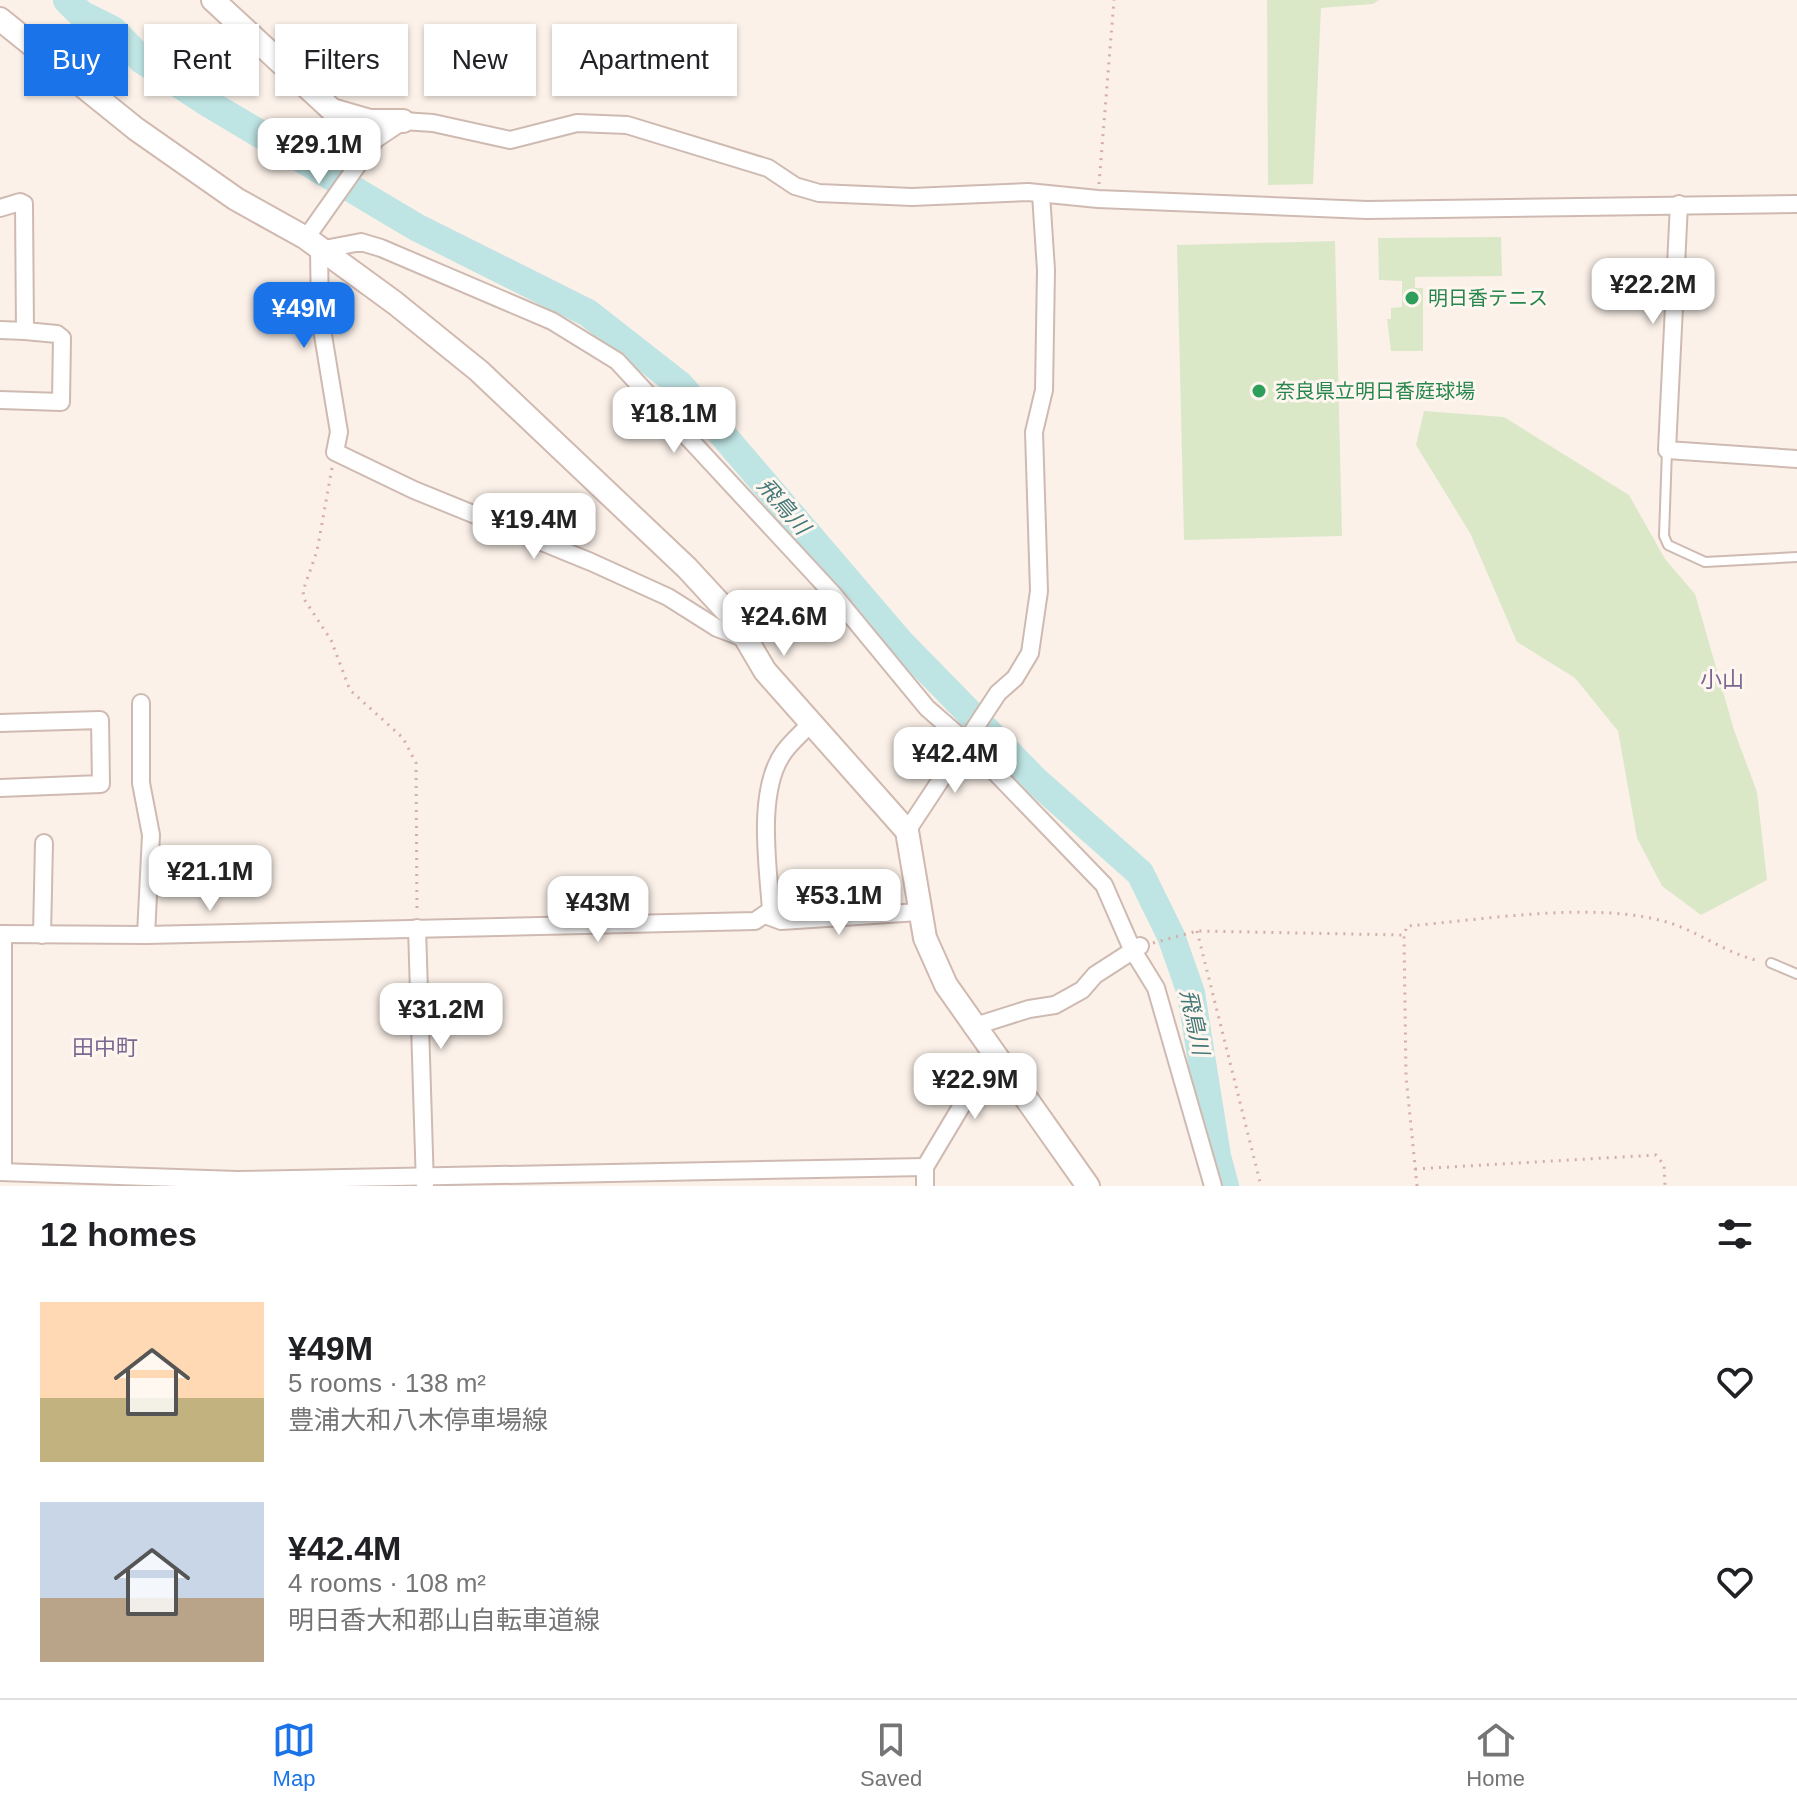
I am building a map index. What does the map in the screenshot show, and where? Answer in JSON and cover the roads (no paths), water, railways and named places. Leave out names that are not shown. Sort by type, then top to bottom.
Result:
[{"type":"main road","points":[[213,0],[354,131],[360,162]]},
{"type":"main road","points":[[0,19],[136,129],[236,199],[313,239],[395,303],[479,371],[687,568],[735,620],[765,671],[809,725],[907,831],[925,938],[946,985],[972,1027],[1088,1186]]},
{"type":"main road","points":[[332,110],[370,121],[403,121]]},
{"type":"street","points":[[746,639],[717,628],[656,591],[414,490],[335,452],[339,432],[320,317],[313,239],[376,139],[403,121],[433,123],[497,139],[585,122],[627,125],[768,168],[795,186],[819,193],[886,197],[1041,194],[1367,210],[1797,204]]},
{"type":"street","points":[[907,831],[998,693],[1015,678],[1030,653],[1039,591],[1034,432],[1044,390],[1046,270],[1041,194]]},
{"type":"street","points":[[0,208],[20,202],[24,204],[25,331]]},
{"type":"street","points":[[1679,204],[1667,450],[1797,459]]},
{"type":"street","points":[[313,239],[361,242],[381,248],[552,321],[617,361],[833,594],[927,708],[968,739],[1104,885],[1156,988],[1213,1186]]},
{"type":"street","points":[[0,330],[57,334],[62,338],[61,402],[0,400]]},
{"type":"street","points":[[141,703],[141,783],[151,835],[146,935]]},
{"type":"street","points":[[0,723],[100,720],[101,784],[0,788]]},
{"type":"street","points":[[809,725],[783,753],[773,778],[768,803],[771,910],[755,921],[146,935],[2,934],[1,1176],[425,1181],[925,1167]]},
{"type":"street","points":[[42,935],[44,843]]},
{"type":"street","points":[[765,915],[781,921],[919,912]]},
{"type":"street","points":[[417,928],[425,1181]]},
{"type":"street","points":[[972,1027],[1055,1005],[1082,990],[1095,975],[1136,948]]},
{"type":"street","points":[[925,1186],[925,1167],[992,1055]]},
{"type":"lane","points":[[1667,450],[1664,536],[1668,545],[1705,562],[1797,557]]},
{"type":"lane","points":[[1771,963],[1797,974]]},
{"type":"waterway","name":"飛鳥川","points":[[67,0],[81,14],[113,30],[142,60],[208,103],[416,227],[588,313],[680,385],[901,643],[1035,780],[1140,873],[1171,936],[1191,993],[1217,1156],[1225,1186]]},
{"type":"place","name":"明日香テニス","points":[[1412,298]]},
{"type":"place","name":"奈良県立明日香庭球場","points":[[1259,391]]},
{"type":"district","name":"小山","points":[[1722,679]]},
{"type":"district","name":"田中町","points":[[105,1047]]}]
